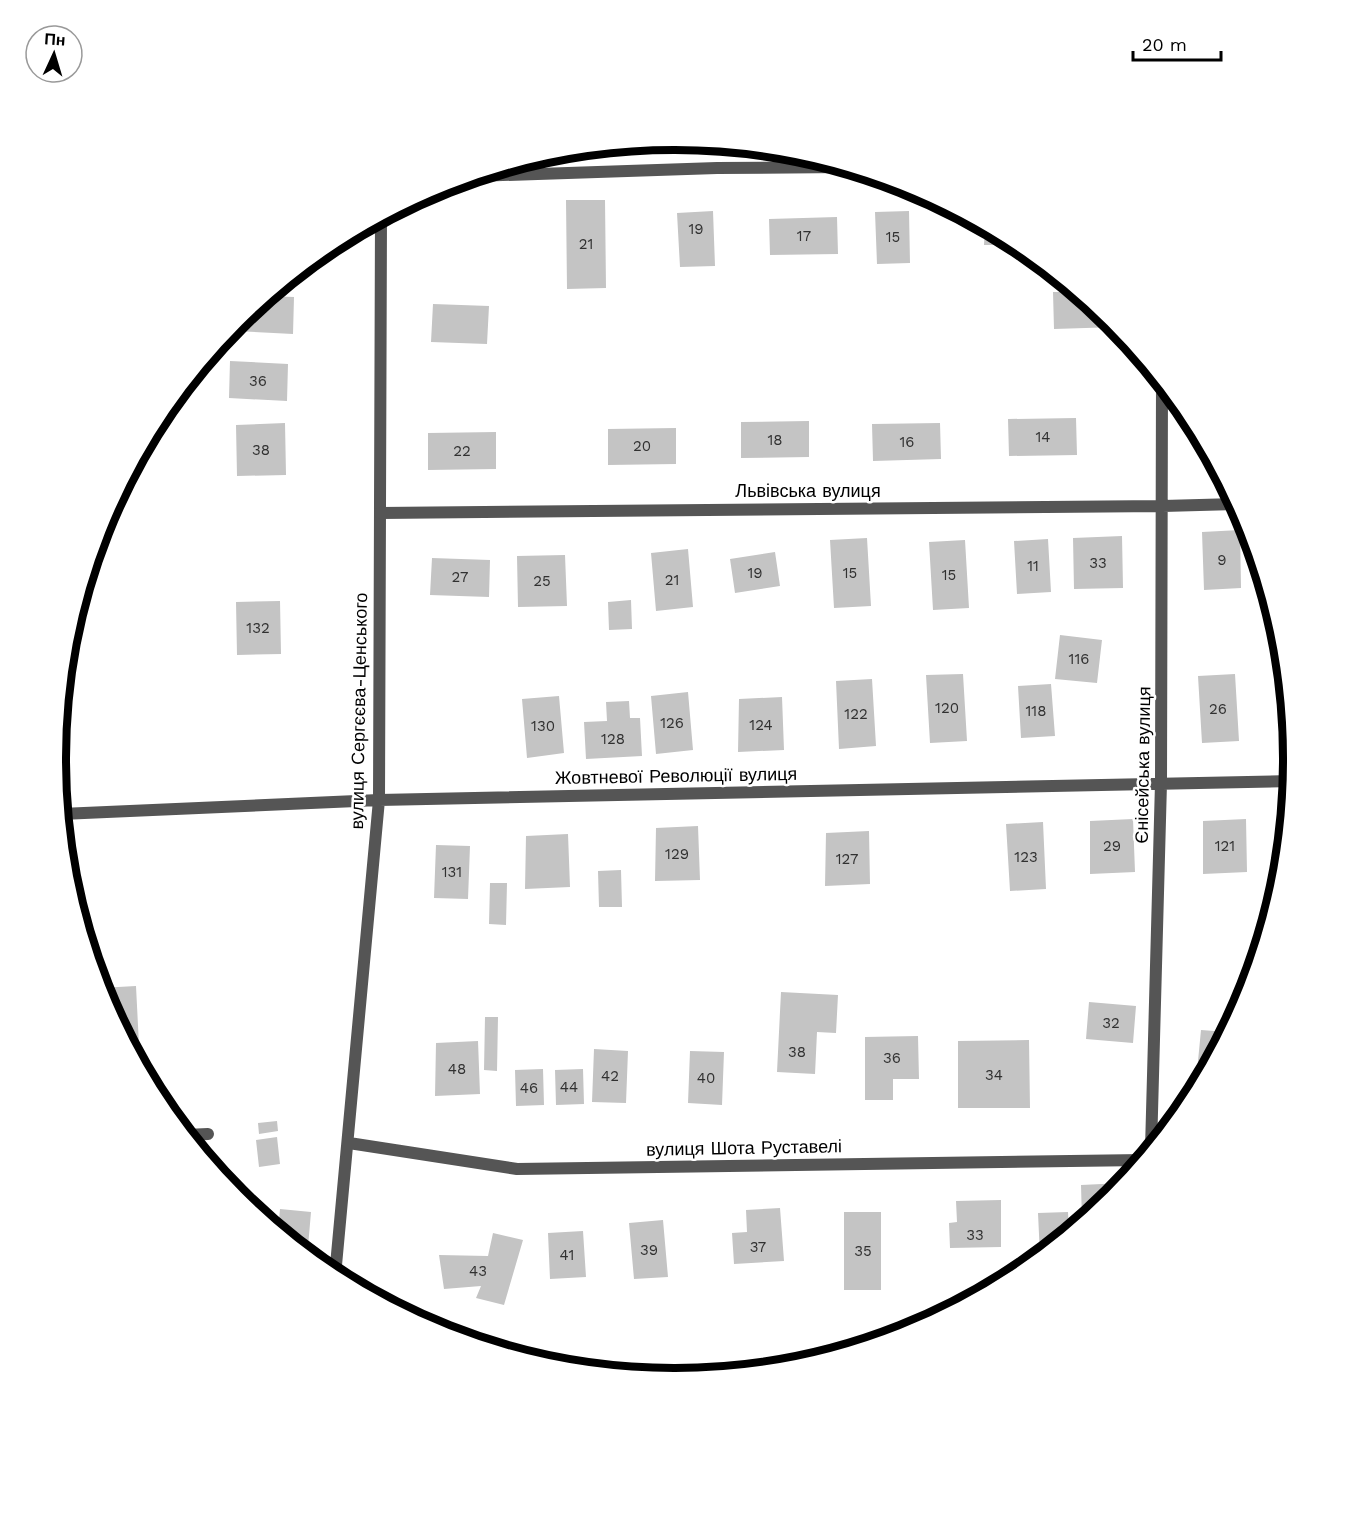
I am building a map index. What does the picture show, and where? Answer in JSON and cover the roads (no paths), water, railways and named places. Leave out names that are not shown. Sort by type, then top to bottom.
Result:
[{"type":"street","points":[[504,175],[816,167]]},
{"type":"street","name":"вулиця Сергєєва-Ценського","points":[[336,1265],[379,800],[381,226]]},
{"type":"street","name":"Єнісейська вулиця","points":[[1151,1136],[1161,783],[1162,396]]},
{"type":"street","name":"Львівська вулиця","points":[[380,513],[1227,504]]},
{"type":"street","name":"Жовтневої Революції вулиця","points":[[69,814],[379,800],[1282,781]]},
{"type":"street","points":[[196,1135],[208,1134]]},
{"type":"street","name":"вулиця Шота Руставелі","points":[[349,1143],[517,1169],[1132,1160]]}]
